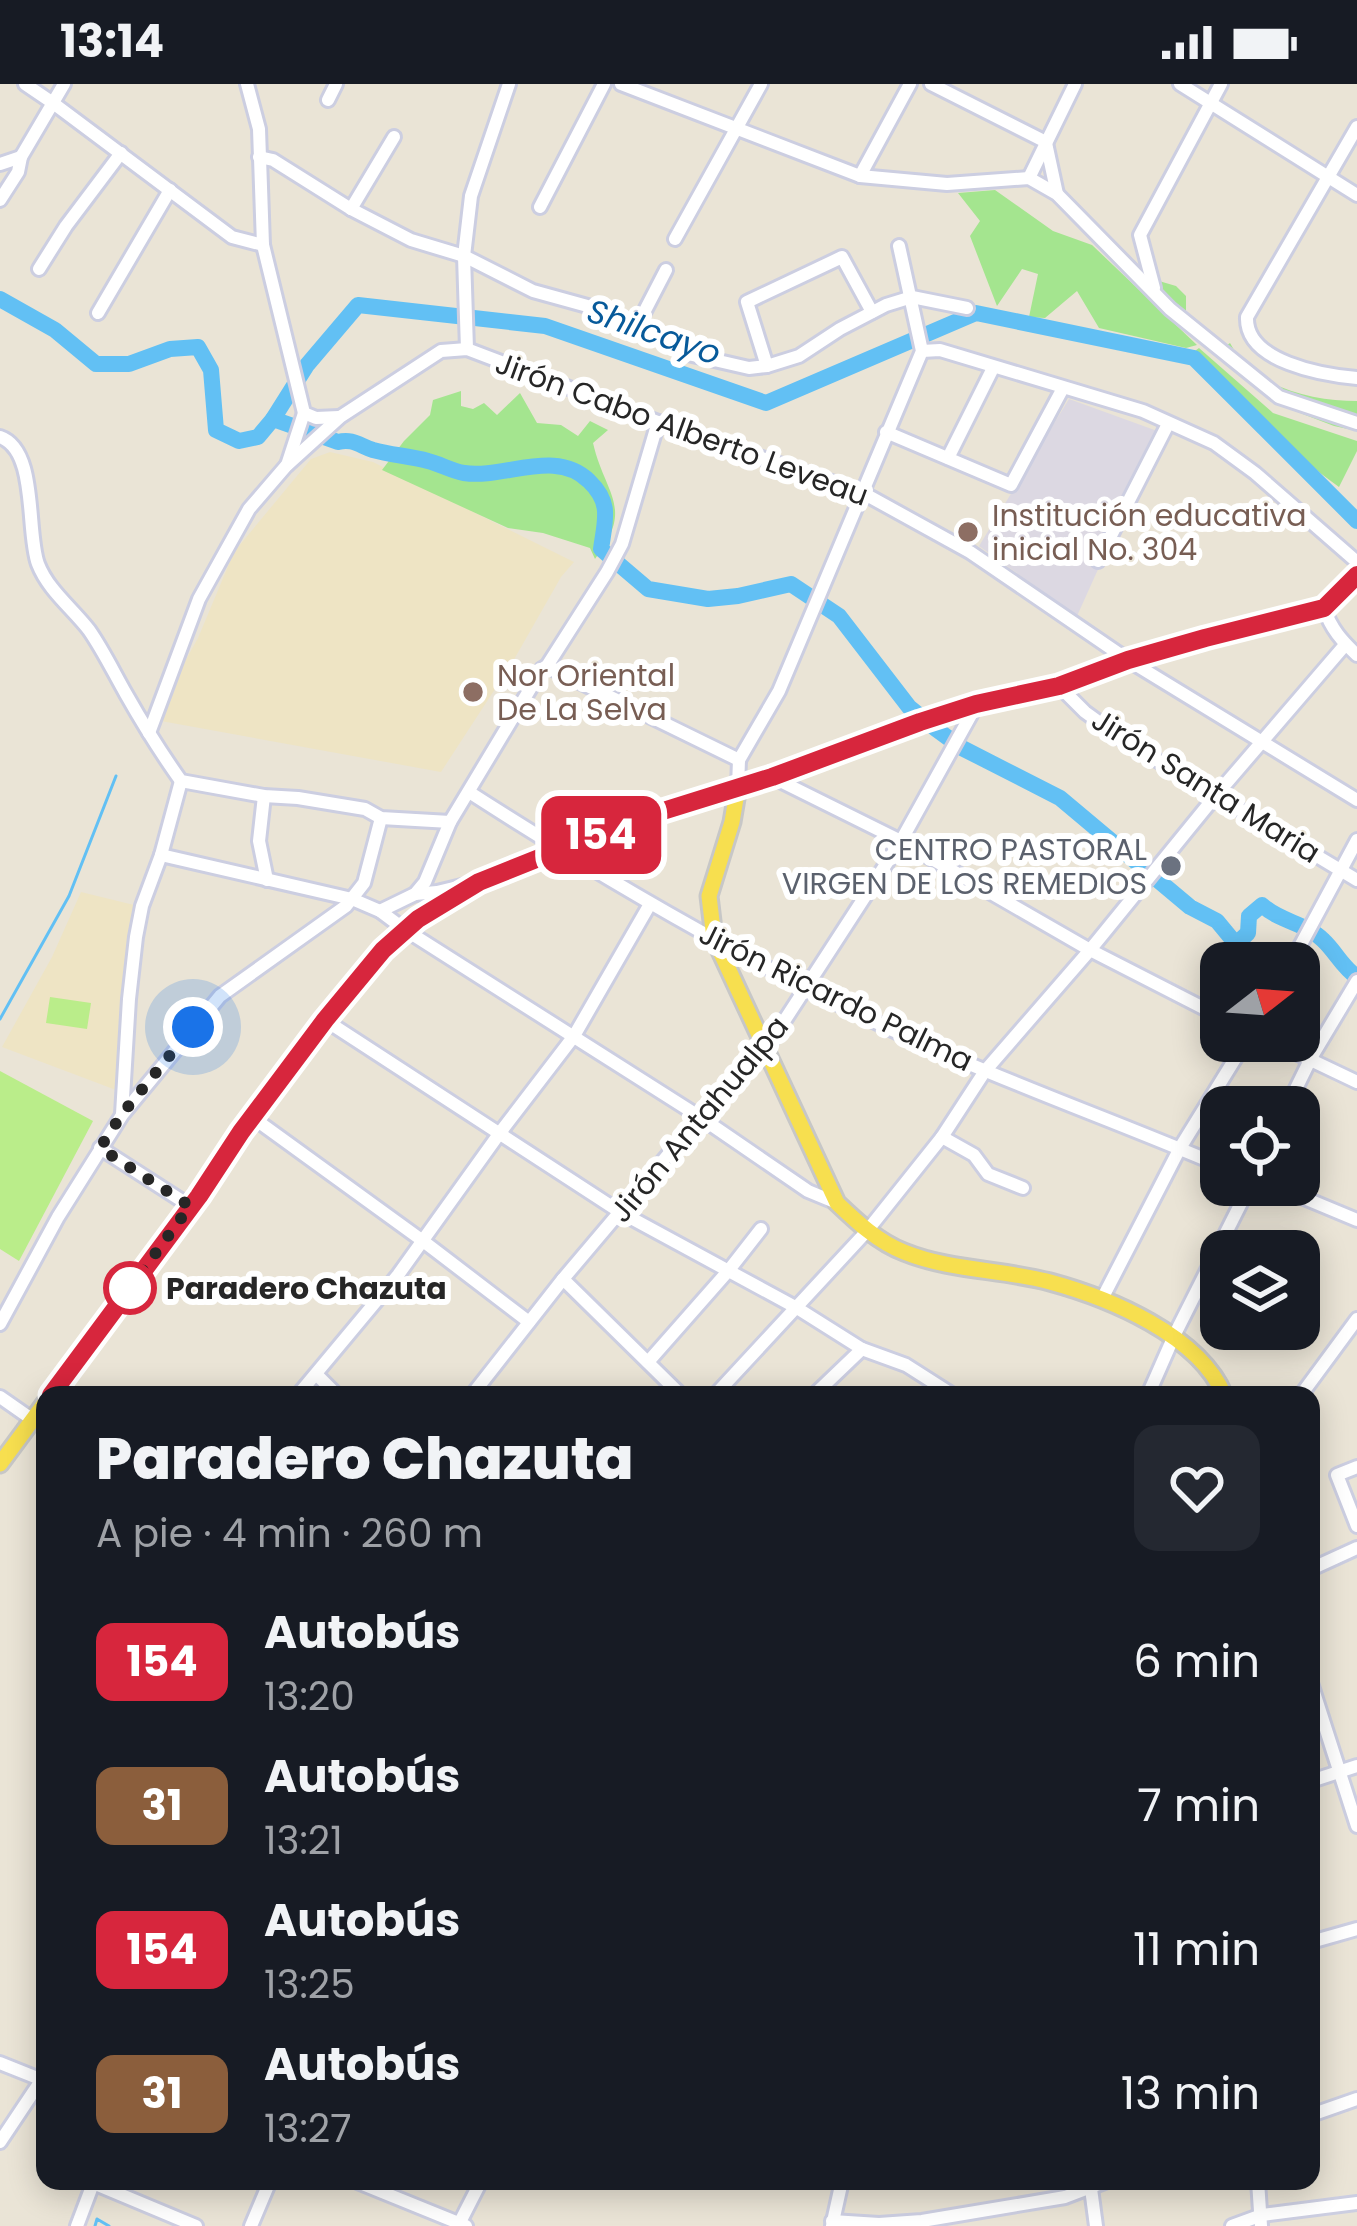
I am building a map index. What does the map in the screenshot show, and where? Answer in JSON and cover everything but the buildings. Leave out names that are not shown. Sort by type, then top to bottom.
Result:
[{"type":"main road","points":[[60,1386],[325,1020],[404,929],[479,882],[663,811],[920,722],[1324,608],[1357,575]]},
{"type":"main road","points":[[738,788],[709,896],[714,938],[837,1203],[867,1231],[899,1251],[938,1263],[1047,1281],[1102,1299],[1174,1336],[1218,1386]]},
{"type":"main road","points":[[0,1464],[36,1416]]},
{"type":"street","points":[[25,84],[232,237],[263,244]]},
{"type":"street","points":[[0,200],[64,84]]},
{"type":"street","points":[[248,84],[259,129],[263,244],[304,413],[286,466]]},
{"type":"street","points":[[328,100],[336,84]]},
{"type":"street","points":[[149,733],[199,598],[249,509],[286,466],[340,417],[441,351],[467,345],[464,260],[471,196],[509,84]]},
{"type":"street","points":[[540,207],[604,84]]},
{"type":"street","points":[[621,84],[860,176],[947,184],[1028,178],[1057,194],[1169,309],[1279,397],[1357,423]]},
{"type":"street","points":[[675,239],[761,84]]},
{"type":"street","points":[[860,176],[910,84]]},
{"type":"street","points":[[931,84],[1046,142]]},
{"type":"street","points":[[1028,178],[1075,84]]},
{"type":"street","points":[[1180,84],[1357,195]]},
{"type":"street","points":[[1156,295],[1140,235],[1221,84]]},
{"type":"street","points":[[1357,127],[1247,317],[1250,338],[1262,349],[1294,366],[1357,378]]},
{"type":"street","points":[[350,209],[394,137]]},
{"type":"street","points":[[1046,142],[1057,194]]},
{"type":"street","points":[[39,269],[122,153]]},
{"type":"street","points":[[0,164],[21,157]]},
{"type":"street","points":[[259,157],[273,160],[350,209],[411,240],[533,291],[637,326],[688,354],[748,368],[799,356],[872,312],[912,301],[967,308]]},
{"type":"street","points":[[98,313],[170,190]]},
{"type":"street","points":[[738,788],[739,760],[779,691],[922,351],[899,246]]},
{"type":"street","points":[[767,366],[747,302],[842,257],[872,312]]},
{"type":"street","points":[[637,326],[666,270]]},
{"type":"street","name":"Jirón Cabo Alberto Leveau","points":[[467,345],[658,422],[862,493],[970,552],[1128,660],[1357,800]]},
{"type":"street","points":[[922,351],[940,350],[1143,411],[1214,443],[1255,472],[1357,562]]},
{"type":"street","points":[[947,458],[993,368]]},
{"type":"street","points":[[886,433],[1011,485],[1063,388]]},
{"type":"street","points":[[304,413],[316,418],[340,417]]},
{"type":"street","points":[[415,894],[425,883],[450,822],[542,669],[608,572],[622,544],[658,422]]},
{"type":"street","points":[[1098,561],[1168,424]]},
{"type":"street","points":[[0,437],[15,447],[22,466],[40,568],[104,654],[181,781],[365,809],[381,818],[450,822]]},
{"type":"street","points":[[1324,608],[1329,625],[1357,655]]},
{"type":"street","points":[[723,1386],[867,1231],[942,1137],[985,1070],[1345,645]]},
{"type":"street","points":[[547,666],[739,760]]},
{"type":"street","name":"Jirón Santa Maria","points":[[1059,686],[1084,712],[1125,741],[1357,880]]},
{"type":"street","name":"Jirón Antahualpa","points":[[479,1386],[700,1117],[766,1049],[901,842],[976,704]]},
{"type":"street","points":[[772,777],[901,842],[1090,950],[1200,1006]]},
{"type":"street","points":[[122,1114],[136,937],[181,781]]},
{"type":"street","name":"Jirón Ricardo Palma","points":[[469,792],[650,904],[806,988],[985,1070],[1200,1157]]},
{"type":"street","points":[[264,796],[259,842],[267,880]]},
{"type":"street","points":[[0,1324],[122,1114],[220,996],[346,906],[364,883],[381,818]]},
{"type":"street","points":[[1303,942],[1357,840]]},
{"type":"street","points":[[161,855],[352,899],[380,911],[808,1191],[837,1203]]},
{"type":"street","points":[[380,911],[415,894],[479,882]]},
{"type":"street","points":[[306,1386],[423,1241],[574,1036],[650,904]]},
{"type":"street","points":[[1320,1043],[1354,986]]},
{"type":"street","points":[[325,1020],[620,1212],[797,1308],[862,1349],[906,1365],[938,1386]]},
{"type":"street","points":[[1102,1299],[1180,1148],[1233,1062]]},
{"type":"street","points":[[1319,1062],[1357,1082]]},
{"type":"street","points":[[252,1117],[529,1322]]},
{"type":"street","points":[[942,1137],[974,1155],[988,1174],[1023,1188]]},
{"type":"street","points":[[100,1148],[190,1206]]},
{"type":"street","points":[[1320,1205],[1357,1220]]},
{"type":"street","points":[[1152,1386],[1239,1206]]},
{"type":"street","points":[[648,1362],[760,1228]]},
{"type":"street","points":[[563,1279],[672,1386]]},
{"type":"street","points":[[1308,1386],[1357,1318]]},
{"type":"street","points":[[823,1386],[862,1349]]},
{"type":"street","points":[[316,1375],[328,1386]]},
{"type":"street","points":[[0,1397],[33,1420]]},
{"type":"street","points":[[1357,1467],[1337,1475],[1357,1526]]},
{"type":"street","points":[[1320,1565],[1357,1548]]},
{"type":"street","points":[[1320,1713],[1357,1826]]},
{"type":"street","points":[[1320,1778],[1357,1766]]},
{"type":"street","points":[[1320,1939],[1357,1929]]},
{"type":"street","points":[[0,2063],[36,2077]]},
{"type":"street","points":[[0,2141],[36,2091]]},
{"type":"street","points":[[1320,2112],[1357,2099]]},
{"type":"street","points":[[77,2226],[91,2190]]},
{"type":"street","points":[[113,2190],[196,2226]]},
{"type":"street","points":[[250,2226],[266,2190]]},
{"type":"street","points":[[377,2190],[461,2225],[478,2190]]},
{"type":"street","points":[[840,2190],[832,2223],[879,2224],[1065,2197],[1078,2190]]},
{"type":"street","points":[[1091,2190],[1096,2226]]},
{"type":"street","points":[[1259,2190],[1262,2220]]},
{"type":"street","points":[[1232,2226],[1357,2203]]},
{"type":"shaded area","points":[[1069,399],[1160,432],[1077,616],[979,546]]},
{"type":"shaded area","points":[[330,452],[373,462],[574,562],[441,772],[161,721],[169,690],[198,638],[234,552],[311,459]]},
{"type":"shaded area","points":[[81,892],[134,905],[116,1090],[2,1047],[52,957]]},
{"type":"green space","points":[[995,190],[1053,231],[1092,245],[1197,345],[1186,348],[1099,328],[1077,291],[1045,318],[1029,317],[1038,274],[1022,269],[997,306],[970,236],[980,221],[958,193]]},
{"type":"green space","points":[[1091,218],[1127,259],[1155,269],[1159,281],[1176,286],[1186,296],[1186,312],[1222,349],[1230,343],[1253,371],[1303,394],[1357,401],[1357,431],[1274,403],[1239,374],[1087,221]]},
{"type":"green space","points":[[1199,348],[1273,413],[1357,441],[1357,451],[1339,487],[1192,353]]},
{"type":"green space","points":[[461,391],[461,406],[473,409],[484,403],[497,415],[520,393],[537,423],[561,425],[578,436],[590,421],[608,430],[593,443],[615,513],[607,541],[595,559],[590,548],[508,528],[382,470],[430,415],[433,400]]},
{"type":"green space","points":[[50,997],[91,1003],[87,1029],[46,1023]]},
{"type":"green space","points":[[0,1071],[93,1121],[19,1261],[0,1249]]},
{"type":"waterway","name":"Shilcayo","points":[[0,299],[55,330],[96,364],[129,364],[170,349],[198,347],[211,370],[216,430],[239,441],[258,437],[307,365],[358,305],[545,326],[766,403],[976,313],[1194,358],[1357,521]]},
{"type":"waterway","points":[[273,419],[338,442],[464,473],[546,466],[576,471],[596,489],[604,505],[601,549],[648,589],[708,599],[791,584],[839,616],[909,707],[936,729],[962,748],[1060,798],[1190,907],[1217,921],[1236,944],[1248,933],[1249,916],[1262,905],[1316,934],[1357,977]]},
{"type":"waterway","points":[[0,1019],[69,896],[116,776]]},
{"type":"waterway","points":[[95,2226],[97,2219],[109,2226]]},
{"type":"bus line","name":"154","points":[[58,1386],[325,1020],[383,950],[418,919],[479,882],[559,850],[920,722],[1324,608],[1357,575]]},
{"type":"place","name":"Institución educativa inicial No. 304","points":[[968,532]]},
{"type":"place","name":"Nor Oriental De La Selva","points":[[473,692]]},
{"type":"place","name":"CENTRO PASTORAL VIRGEN DE LOS REMEDIOS","points":[[1171,866]]},
{"type":"place","name":"Paradero Chazuta","points":[[130,1288]]},
{"type":"route","points":[[130,1288],[190,1206],[100,1148],[193,1027]]}]
